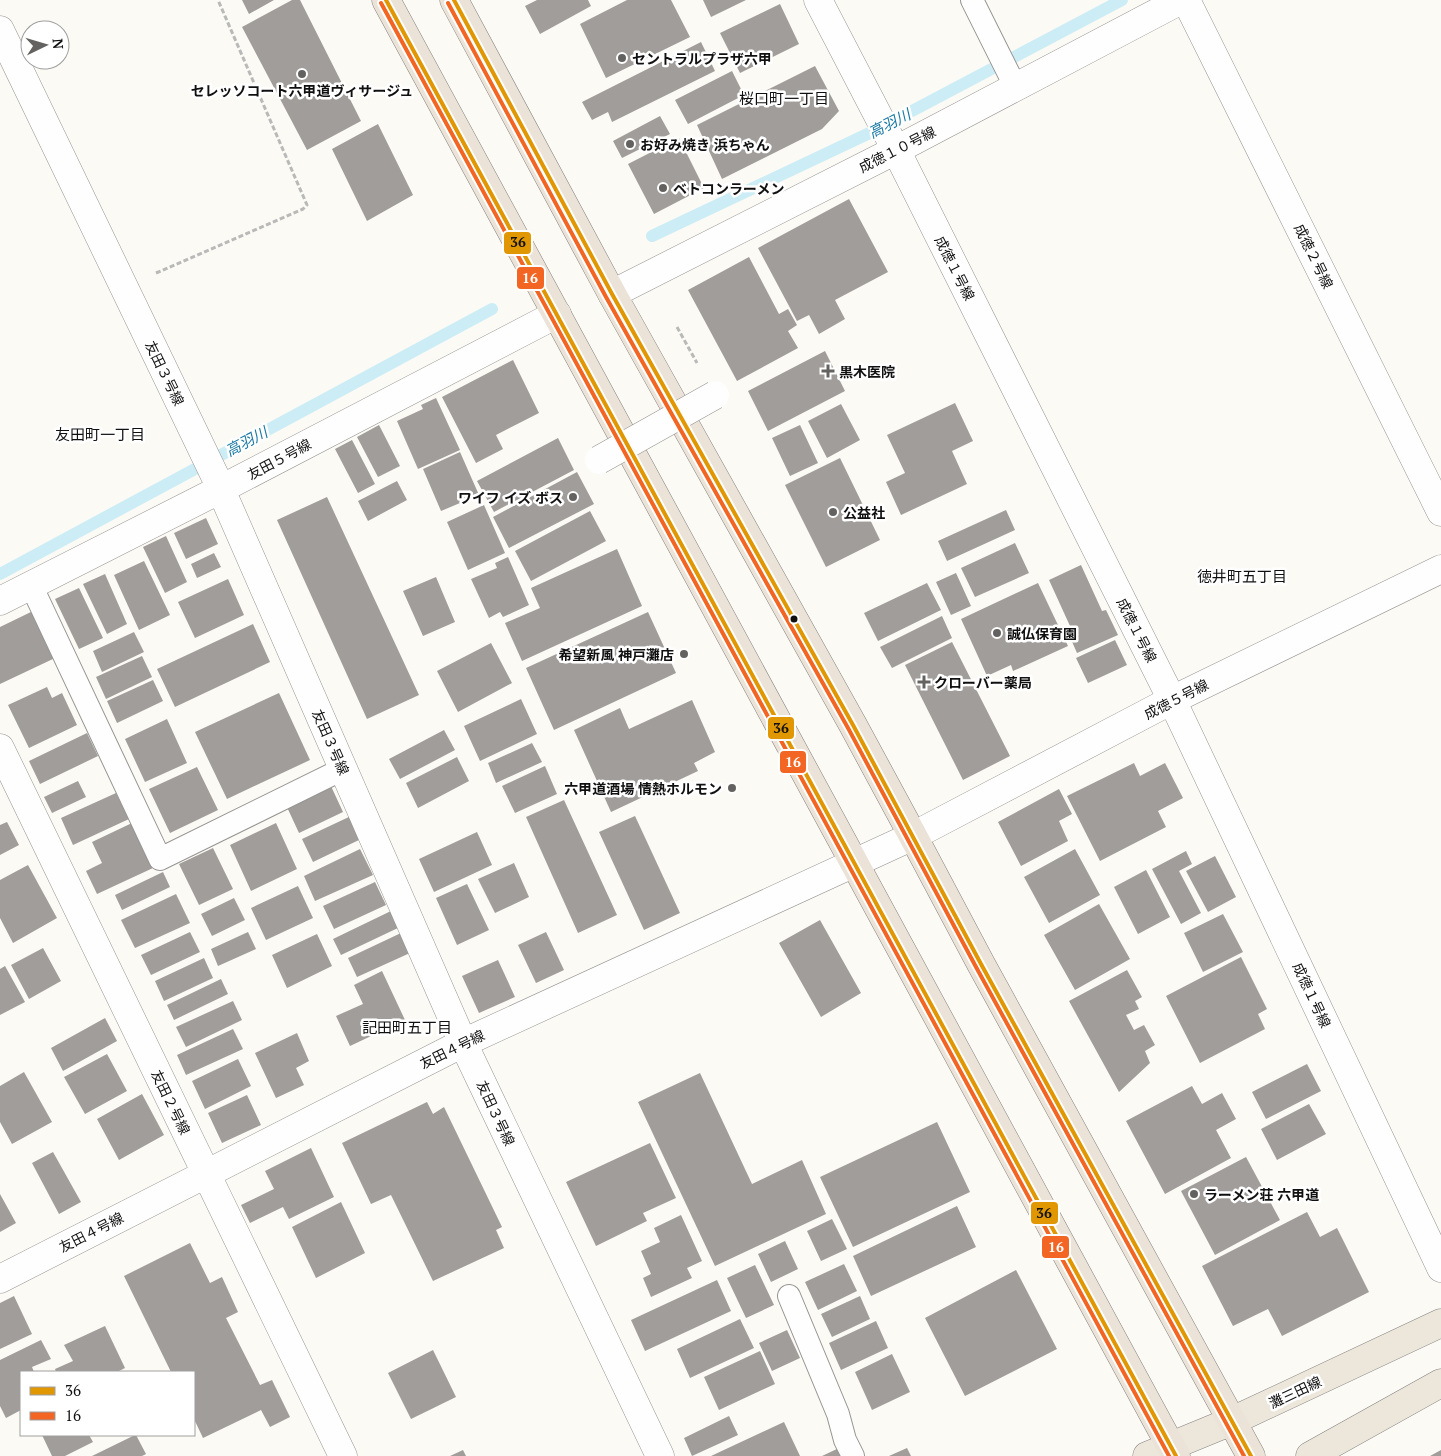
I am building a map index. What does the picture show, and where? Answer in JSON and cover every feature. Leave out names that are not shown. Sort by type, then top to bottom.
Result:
[{"type":"highway","points":[[386,0],[855,863],[1165,1453]]},
{"type":"highway","points":[[454,0],[612,294],[913,836],[980,964],[1251,1456]]},
{"type":"main road","name":"灘三田線","points":[[1165,1453],[1441,1323]]},
{"type":"main road","points":[[1310,1456],[1441,1383]]},
{"type":"street","name":"成徳１号線","points":[[818,0],[1172,700],[1441,1268]]},
{"type":"street","name":"成徳１０号線","points":[[612,294],[892,144],[1015,85],[1181,0]]},
{"type":"street","name":"成徳２号線","points":[[1186,0],[1441,512]]},
{"type":"street","name":"友田３号線","points":[[0,30],[200,444],[463,1043],[660,1456]]},
{"type":"street","name":"友田５号線","points":[[0,601],[218,483],[557,314]]},
{"type":"street","points":[[599,460],[715,395]]},
{"type":"street","name":"成徳５号線","points":[[913,836],[1172,700],[1441,569]]},
{"type":"street","name":"友田２号線","points":[[0,748],[344,1456]]},
{"type":"street","name":"友田４号線","points":[[0,1279],[463,1043],[913,836]]},
{"type":"lane","points":[[972,0],[1015,85]]},
{"type":"lane","points":[[32,585],[160,858],[343,769]]},
{"type":"lane","points":[[789,1296],[838,1414],[853,1456]]},
{"type":"path","points":[[123,288],[303,209],[307,205],[218,0]]},
{"type":"path","points":[[677,327],[715,395]]},
{"type":"building","points":[[242,0],[274,0],[249,14]]},
{"type":"building","name":"セレッソコート六甲道ヴィサージュ","points":[[292,0],[300,0],[361,121],[307,150],[242,27]]},
{"type":"building","points":[[537,0],[588,0],[591,6],[540,34],[525,6]]},
{"type":"building","name":"セントラルプラザ六甲","points":[[627,0],[671,0],[690,37],[606,78],[580,24]]},
{"type":"building","points":[[703,0],[746,0],[711,17]]},
{"type":"building","points":[[780,4],[799,44],[740,73],[720,33]]},
{"type":"building","points":[[701,42],[715,71],[612,122],[608,112],[592,120],[582,102]]},
{"type":"building","points":[[815,66],[839,111],[822,129],[722,179],[697,125]]},
{"type":"building","points":[[732,71],[744,95],[688,124],[675,100]]},
{"type":"building","points":[[660,116],[670,134],[622,158],[613,141]]},
{"type":"building","points":[[378,124],[413,195],[367,221],[332,149]]},
{"type":"building","points":[[679,138],[704,188],[654,214],[628,164]]},
{"type":"building","points":[[849,199],[888,272],[835,300],[845,319],[819,334],[809,315],[797,321],[758,248]]},
{"type":"building","points":[[749,257],[779,314],[788,309],[797,325],[788,331],[798,348],[737,381],[688,290]]},
{"type":"building","points":[[825,351],[845,391],[768,431],[748,391]]},
{"type":"building","points":[[513,360],[539,413],[496,435],[503,449],[476,463],[442,397]]},
{"type":"building","points":[[436,398],[460,450],[418,469],[397,421],[423,409],[421,405]]},
{"type":"building","points":[[955,403],[973,441],[952,451],[967,484],[901,515],[886,482],[905,473],[887,435]]},
{"type":"building","points":[[841,404],[860,440],[827,458],[808,421]]},
{"type":"building","points":[[379,425],[400,466],[378,477],[357,437]]},
{"type":"building","points":[[800,425],[818,463],[790,476],[772,438]]},
{"type":"building","points":[[558,438],[574,470],[494,512],[477,481]]},
{"type":"building","points":[[352,440],[375,484],[358,493],[335,449]]},
{"type":"building","points":[[460,452],[479,495],[441,511],[423,469]]},
{"type":"building","name":"公益社","points":[[840,458],[880,540],[826,567],[785,485]]},
{"type":"building","points":[[577,472],[594,504],[509,548],[493,517]]},
{"type":"building","points":[[397,481],[407,500],[368,521],[358,501]]},
{"type":"building","points":[[327,497],[419,695],[367,719],[277,520]]},
{"type":"building","points":[[484,505],[505,553],[468,570],[447,522]]},
{"type":"building","points":[[1006,510],[1015,530],[947,561],[938,541]]},
{"type":"building","points":[[590,511],[606,541],[531,581],[515,551]]},
{"type":"building","points":[[206,518],[218,544],[186,559],[174,533]]},
{"type":"building","points":[[166,536],[187,582],[165,593],[143,547]]},
{"type":"building","points":[[1015,543],[1029,573],[975,597],[961,568]]},
{"type":"building","points":[[617,549],[642,606],[522,661],[505,623],[540,608],[531,588]]},
{"type":"building","points":[[214,553],[221,567],[197,578],[191,564]]},
{"type":"building","points":[[508,557],[529,605],[503,617],[500,612],[489,618],[471,579],[497,568],[495,563]]},
{"type":"building","points":[[144,561],[170,615],[139,630],[114,575]]},
{"type":"building","points":[[1081,565],[1102,611],[1106,610],[1118,635],[1077,653],[1066,628],[1070,626],[1049,580]]},
{"type":"building","points":[[956,573],[971,606],[951,615],[936,582]]},
{"type":"building","points":[[105,574],[127,624],[107,634],[83,584]]},
{"type":"building","points":[[436,577],[455,622],[423,636],[403,591]]},
{"type":"building","points":[[228,579],[244,615],[195,638],[178,602]]},
{"type":"building","points":[[927,583],[941,610],[878,641],[864,613]]},
{"type":"building","points":[[1038,583],[1068,646],[1013,671],[1011,665],[987,676],[961,619]]},
{"type":"building","points":[[79,588],[103,638],[79,649],[55,599]]},
{"type":"building","points":[[33,611],[55,658],[0,684],[0,627]]},
{"type":"building","points":[[648,612],[676,673],[554,730],[526,668]]},
{"type":"building","points":[[942,616],[952,638],[892,668],[880,647]]},
{"type":"building","points":[[253,624],[270,662],[175,707],[157,669]]},
{"type":"building","points":[[134,632],[144,652],[102,672],[93,651]]},
{"type":"building","points":[[1115,640],[1127,665],[1088,683],[1076,658]]},
{"type":"building","points":[[952,642],[1010,756],[963,780],[905,665]]},
{"type":"building","points":[[491,643],[512,683],[458,712],[437,671]]},
{"type":"building","points":[[142,656],[152,677],[106,699],[96,677]]},
{"type":"building","points":[[153,680],[163,701],[117,723],[107,701]]},
{"type":"building","points":[[47,687],[52,698],[62,693],[77,725],[29,748],[8,705]]},
{"type":"building","points":[[279,693],[310,760],[227,799],[195,732]]},
{"type":"building","points":[[521,699],[537,734],[480,761],[464,726]]},
{"type":"building","points":[[692,700],[715,752],[694,763],[698,771],[611,812],[574,730],[620,708],[629,729]]},
{"type":"building","points":[[167,719],[187,763],[145,782],[125,739]]},
{"type":"building","points":[[444,730],[455,750],[400,779],[389,759]]},
{"type":"building","points":[[87,733],[98,756],[40,784],[29,761]]},
{"type":"building","points":[[532,743],[542,762],[496,783],[488,763]]},
{"type":"building","points":[[457,757],[469,781],[418,808],[406,783]]},
{"type":"building","points":[[1134,763],[1140,776],[1165,763],[1183,798],[1158,811],[1166,827],[1100,861],[1067,796]]},
{"type":"building","points":[[545,766],[557,794],[515,813],[502,786]]},
{"type":"building","points":[[197,767],[218,810],[170,833],[149,789]]},
{"type":"building","points":[[78,781],[86,797],[52,813],[44,797]]},
{"type":"building","points":[[330,784],[343,812],[299,833],[286,805]]},
{"type":"building","points":[[1059,789],[1072,814],[1059,821],[1068,841],[1021,866],[998,822]]},
{"type":"building","points":[[116,793],[129,819],[73,845],[61,818]]},
{"type":"building","points":[[564,800],[617,915],[578,933],[526,817]]},
{"type":"building","points":[[351,816],[361,839],[313,862],[302,839]]},
{"type":"building","points":[[635,816],[680,913],[644,930],[599,832]]},
{"type":"building","points":[[7,822],[19,845],[0,855],[0,825]]},
{"type":"building","points":[[132,823],[153,868],[97,894],[86,871],[102,863],[92,842]]},
{"type":"building","points":[[276,823],[297,869],[251,891],[230,845]]},
{"type":"building","points":[[477,832],[492,865],[434,892],[419,859]]},
{"type":"building","points":[[213,848],[233,889],[199,905],[179,864]]},
{"type":"building","points":[[360,849],[373,875],[315,901],[304,876]]},
{"type":"building","points":[[1075,849],[1100,895],[1049,923],[1024,877]]},
{"type":"building","points":[[1186,851],[1192,864],[1179,871],[1201,913],[1181,924],[1152,869]]},
{"type":"building","points":[[1215,856],[1236,897],[1208,912],[1186,871]]},
{"type":"building","points":[[514,863],[529,897],[495,913],[478,879]]},
{"type":"building","points":[[28,865],[57,918],[13,943],[0,918],[0,880]]},
{"type":"building","points":[[1146,870],[1170,917],[1138,934],[1114,887]]},
{"type":"building","points":[[163,872],[170,887],[122,910],[115,895]]},
{"type":"building","points":[[375,882],[386,905],[334,929],[323,906]]},
{"type":"building","points":[[467,884],[489,930],[457,945],[436,898]]},
{"type":"building","points":[[298,886],[313,918],[266,940],[251,908]]},
{"type":"building","points":[[176,894],[190,923],[135,948],[121,920]]},
{"type":"building","points":[[234,898],[245,920],[212,936],[201,914]]},
{"type":"building","points":[[1099,904],[1130,959],[1075,990],[1044,935]]},
{"type":"building","points":[[393,910],[400,927],[341,955],[333,939]]},
{"type":"building","points":[[1223,914],[1243,952],[1203,972],[1184,933]]},
{"type":"building","points":[[820,920],[861,993],[821,1017],[779,943]]},
{"type":"building","points":[[190,932],[200,952],[151,975],[141,955]]},
{"type":"building","points":[[248,932],[256,949],[218,966],[211,949]]},
{"type":"building","points":[[546,932],[564,970],[536,983],[518,945]]},
{"type":"building","points":[[401,933],[410,953],[357,977],[348,958]]},
{"type":"building","points":[[317,934],[332,966],[287,988],[272,955]]},
{"type":"building","points":[[43,948],[61,981],[29,999],[11,965]]},
{"type":"building","points":[[1241,957],[1267,1009],[1258,1014],[1265,1029],[1200,1063],[1166,996]]},
{"type":"building","points":[[204,958],[213,978],[164,1001],[155,981]]},
{"type":"building","points":[[498,960],[515,997],[479,1013],[462,976]]},
{"type":"building","points":[[5,966],[25,1002],[0,1015],[0,969]]},
{"type":"building","points":[[1127,970],[1142,997],[1135,1001],[1139,1009],[1126,1015],[1134,1030],[1144,1025],[1155,1045],[1145,1051],[1150,1063],[1119,1092],[1069,1001]]},
{"type":"building","points":[[382,971],[405,1020],[350,1046],[336,1016],[363,1004],[354,985]]},
{"type":"building","points":[[221,979],[228,994],[174,1020],[167,1005]]},
{"type":"building","points":[[233,1001],[242,1020],[186,1047],[176,1027]]},
{"type":"building","points":[[105,1018],[117,1041],[63,1071],[51,1048]]},
{"type":"building","points":[[233,1029],[243,1049],[186,1075],[177,1055]]},
{"type":"building","points":[[297,1033],[309,1061],[296,1068],[304,1085],[276,1098],[255,1053]]},
{"type":"building","points":[[107,1054],[127,1091],[85,1114],[64,1077]]},
{"type":"building","points":[[238,1059],[251,1086],[205,1109],[192,1081]]},
{"type":"building","points":[[1307,1064],[1321,1091],[1266,1119],[1252,1092]]},
{"type":"building","points":[[24,1072],[52,1122],[12,1144],[0,1122],[0,1086]]},
{"type":"building","points":[[700,1073],[752,1184],[802,1160],[826,1214],[715,1266],[638,1102]]},
{"type":"building","points":[[1192,1086],[1202,1104],[1222,1093],[1236,1119],[1216,1130],[1231,1158],[1165,1194],[1126,1121]]},
{"type":"building","points":[[142,1094],[164,1135],[119,1160],[97,1119]]},
{"type":"building","points":[[247,1095],[261,1125],[222,1143],[208,1113]]},
{"type":"building","points":[[427,1102],[433,1114],[444,1107],[502,1227],[496,1230],[504,1248],[433,1281],[391,1195],[371,1204],[342,1143]]},
{"type":"building","points":[[1309,1104],[1326,1134],[1277,1160],[1261,1129]]},
{"type":"building","points":[[937,1122],[970,1192],[853,1247],[820,1177]]},
{"type":"building","points":[[650,1143],[676,1198],[643,1213],[647,1221],[596,1246],[566,1182]]},
{"type":"building","points":[[311,1148],[334,1197],[289,1219],[283,1207],[250,1223],[241,1205],[274,1189],[265,1171]]},
{"type":"building","points":[[53,1152],[81,1202],[59,1214],[32,1163]]},
{"type":"building","points":[[1246,1157],[1280,1220],[1215,1255],[1181,1191]]},
{"type":"building","points":[[0,1194],[16,1223],[0,1232]]},
{"type":"building","points":[[341,1202],[365,1253],[316,1278],[292,1227]]},
{"type":"building","points":[[957,1206],[976,1247],[871,1296],[853,1256]]},
{"type":"building","points":[[1307,1212],[1320,1237],[1337,1228],[1369,1292],[1282,1336],[1268,1309],[1233,1326],[1202,1266]]},
{"type":"building","points":[[681,1215],[702,1261],[687,1268],[692,1278],[651,1297],[643,1278],[651,1274],[641,1251],[660,1242],[654,1228]]},
{"type":"building","points":[[832,1219],[847,1249],[821,1261],[807,1231]]},
{"type":"building","points":[[785,1241],[798,1269],[771,1282],[758,1254]]},
{"type":"building","points":[[190,1243],[210,1283],[222,1277],[238,1312],[226,1318],[260,1385],[272,1380],[290,1417],[270,1427],[261,1410],[203,1438],[195,1421],[195,1371],[171,1371],[124,1276]]},
{"type":"building","points":[[844,1264],[857,1291],[818,1310],[805,1282]]},
{"type":"building","points":[[755,1265],[774,1305],[746,1318],[727,1278]]},
{"type":"building","points":[[1016,1270],[1057,1349],[965,1396],[925,1318]]},
{"type":"building","points":[[717,1280],[731,1311],[645,1351],[631,1320]]},
{"type":"building","points":[[14,1296],[32,1334],[0,1349],[0,1303]]},
{"type":"building","points":[[860,1296],[870,1319],[832,1337],[821,1314]]},
{"type":"building","points":[[740,1319],[754,1348],[690,1378],[677,1349]]},
{"type":"building","points":[[876,1321],[888,1348],[841,1370],[829,1343]]},
{"type":"building","points":[[105,1326],[125,1368],[119,1371],[56,1371],[55,1369],[73,1361],[64,1345]]},
{"type":"building","points":[[787,1330],[800,1358],[772,1371],[759,1343]]},
{"type":"building","points":[[41,1340],[51,1359],[32,1367],[34,1371],[20,1371],[20,1411],[6,1418],[0,1406],[0,1360]]},
{"type":"building","points":[[433,1350],[456,1397],[411,1419],[388,1373]]},
{"type":"building","points":[[760,1351],[775,1384],[719,1410],[704,1377]]},
{"type":"building","points":[[892,1354],[910,1392],[872,1410],[855,1372]]},
{"type":"building","points":[[729,1416],[738,1435],[692,1456],[684,1438]]},
{"type":"building","points":[[784,1422],[800,1456],[711,1456]]},
{"type":"building","points":[[42,1436],[90,1436],[93,1442],[65,1456],[52,1456]]},
{"type":"building","points":[[133,1436],[137,1436],[146,1454],[142,1456],[92,1456]]},
{"type":"building","points":[[839,1448],[842,1456],[822,1456]]},
{"type":"building","points":[[907,1448],[911,1456],[889,1456]]},
{"type":"building","points":[[463,1450],[466,1456],[450,1456]]},
{"type":"building","points":[[1441,1450],[1441,1456],[1430,1456]]},
{"type":"waterway","name":"高羽川","points":[[652,236],[876,130],[1122,0]]},
{"type":"waterway","name":"高羽川","points":[[0,574],[492,309]]},
{"type":"transit line","name":"36","points":[[386,0],[1176,1456]]},
{"type":"transit line","name":"36","points":[[454,0],[612,294],[853,725],[981,964],[1251,1456]]},
{"type":"transit line","name":"16","points":[[381,3],[1169,1456]]},
{"type":"transit line","name":"16","points":[[448,3],[606,297],[848,728],[976,967],[1244,1456]]},
{"type":"place","name":"セントラルプラザ六甲","points":[[622,58]]},
{"type":"place","name":"セレッソコート六甲道ヴィサージュ","points":[[302,74]]},
{"type":"place","name":"お好み焼き 浜ちゃん","points":[[630,144]]},
{"type":"place","name":"ベトコンラーメン","points":[[663,188]]},
{"type":"place","name":"黒木医院","points":[[828,371]]},
{"type":"place","name":"ワイフ イズ ボス","points":[[573,497]]},
{"type":"place","name":"公益社","points":[[833,512]]},
{"type":"place","name":"誠仏保育園","points":[[997,633]]},
{"type":"place","name":"希望新風 神戸灘店","points":[[684,654]]},
{"type":"place","name":"クローバー薬局","points":[[924,682]]},
{"type":"place","name":"六甲道酒場 情熱ホルモン","points":[[732,788]]},
{"type":"place","name":"ラーメン荘 六甲道","points":[[1194,1194]]},
{"type":"district","name":"桜口町一丁目","points":[[784,98]]},
{"type":"district","name":"友田町一丁目","points":[[100,434]]},
{"type":"district","name":"徳井町五丁目","points":[[1242,576]]},
{"type":"district","name":"記田町五丁目","points":[[407,1027]]}]
